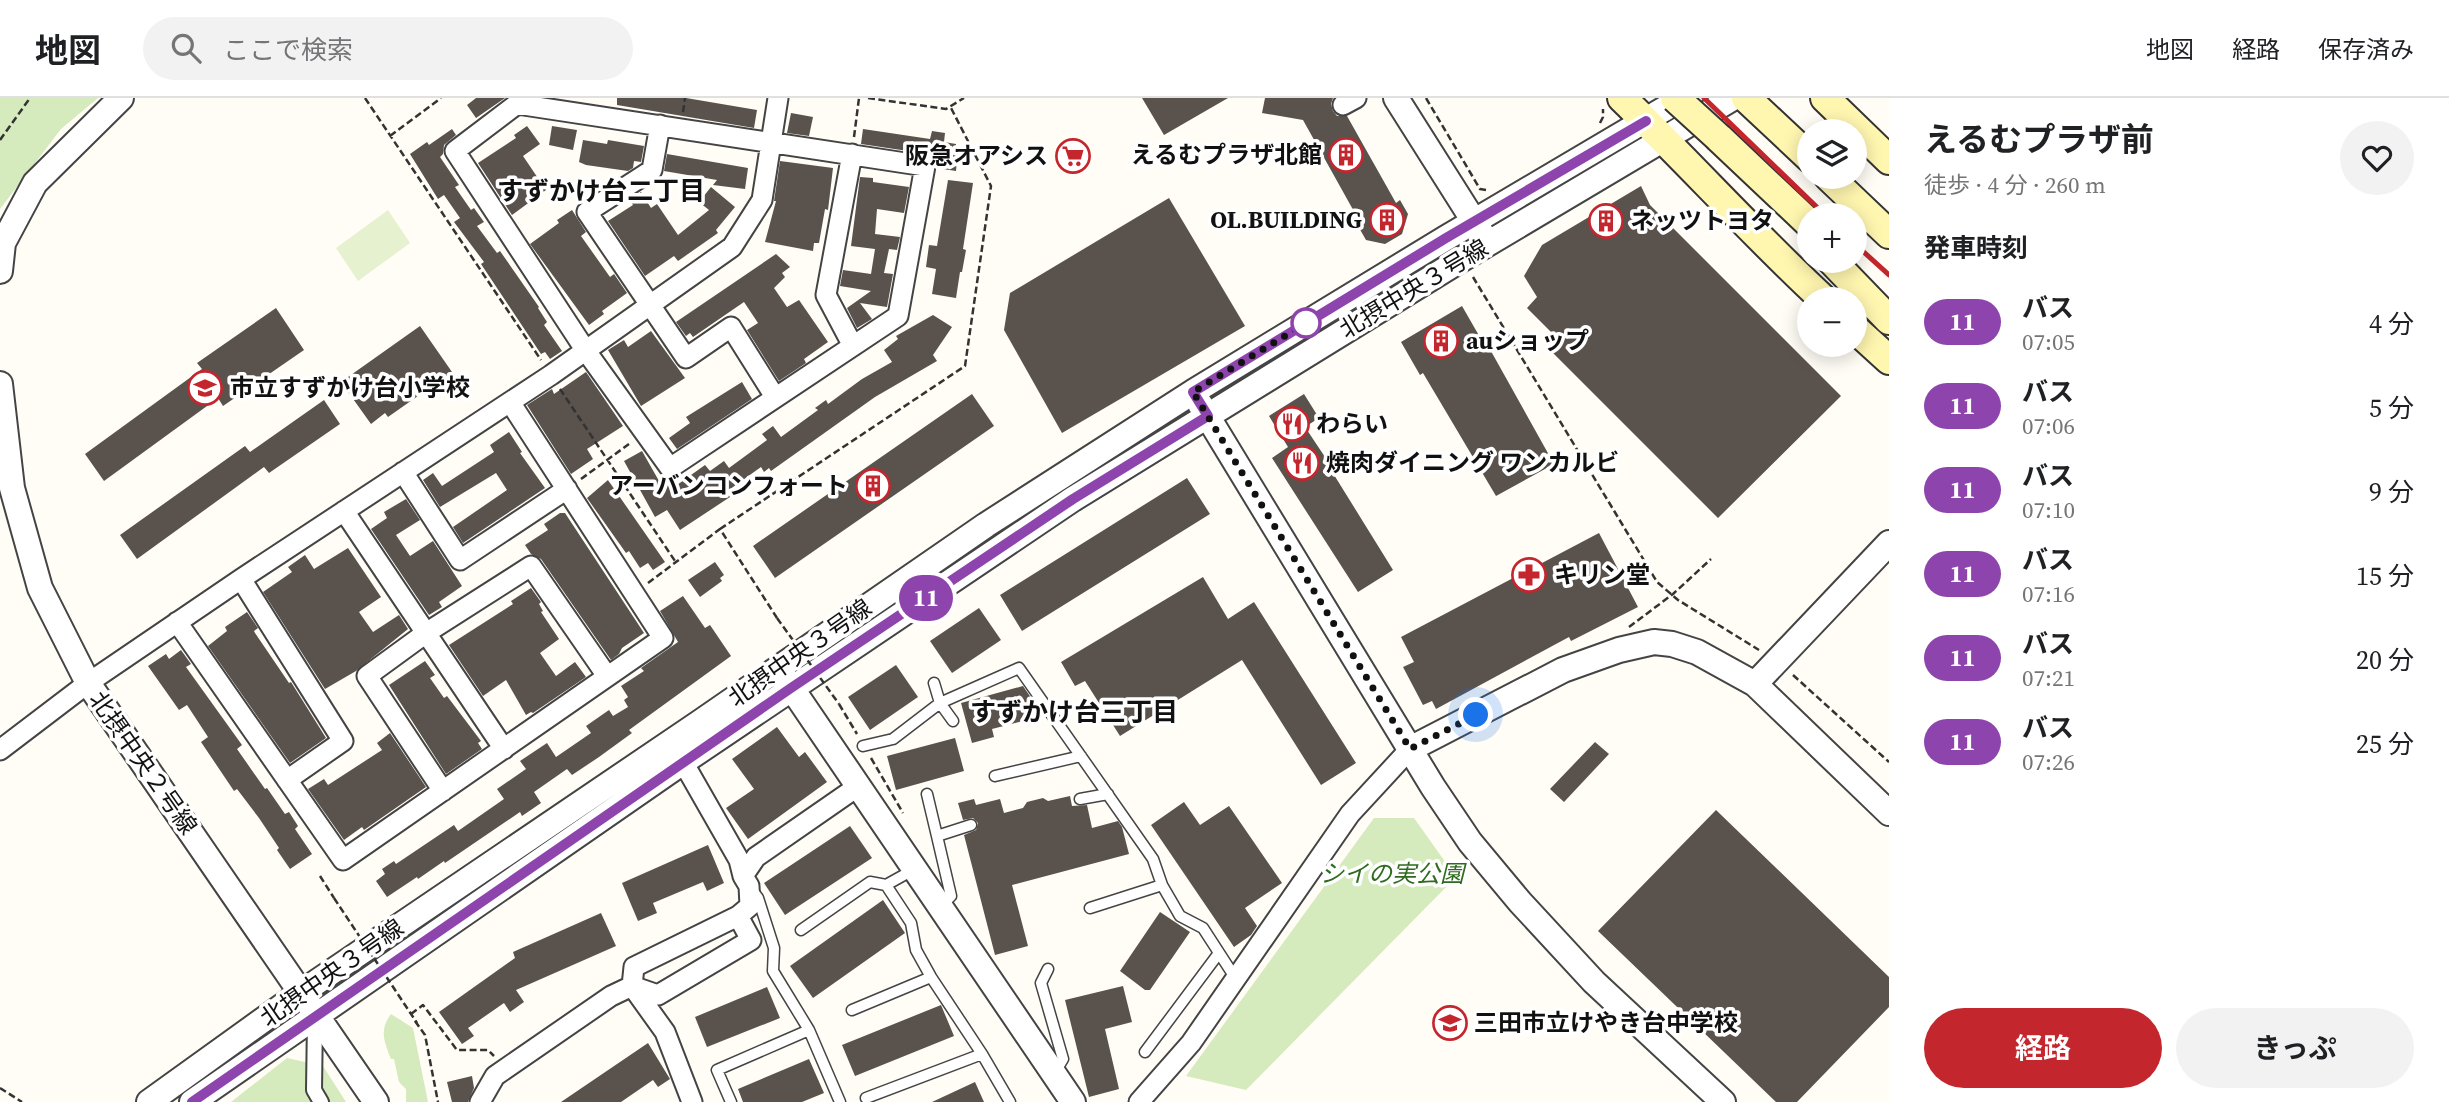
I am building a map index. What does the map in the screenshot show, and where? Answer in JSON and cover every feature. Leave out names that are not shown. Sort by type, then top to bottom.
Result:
[{"type":"main road","points":[[1622,98],[1810,287]]},
{"type":"main road","points":[[1675,98],[1797,212]]},
{"type":"main road","points":[[1825,98],[1889,160]]},
{"type":"main road","points":[[1753,104],[1797,146]]},
{"type":"main road","points":[[1842,189],[1889,234]]},
{"type":"main road","points":[[1844,189],[1889,226]]},
{"type":"main road","points":[[1844,273],[1889,320]]},
{"type":"main road","points":[[1862,273],[1889,299]]},
{"type":"main road","points":[[1867,340],[1889,360]]},
{"type":"street","points":[[0,271],[3,243],[35,183],[121,98]]},
{"type":"street","points":[[0,750],[88,683],[551,375],[732,247],[762,200],[778,98]]},
{"type":"street","points":[[1396,98],[1489,243]]},
{"type":"street","points":[[1655,130],[1683,98]]},
{"type":"street","points":[[1655,130],[1733,98]]},
{"type":"street","points":[[517,104],[660,125],[925,166],[898,316],[670,468],[586,351],[454,151],[517,104]]},
{"type":"street","points":[[660,125],[652,170],[587,212],[686,358],[731,327],[775,397]]},
{"type":"street","name":"北摂中央３号線","points":[[192,1102],[683,762],[784,678],[986,525],[1190,386],[1474,221],[1655,130]]},
{"type":"street","name":"北摂中央３号線","points":[[149,1102],[302,992],[784,678],[1489,243],[1655,130]]},
{"type":"street","points":[[852,154],[826,295],[853,346]]},
{"type":"street","name":"北摂中央２号線","points":[[0,384],[12,488],[40,588],[88,683],[376,1102]]},
{"type":"street","points":[[1190,386],[1410,749],[1470,842],[1520,902],[1594,982],[1723,1102]]},
{"type":"street","points":[[177,622],[343,860],[663,638],[510,402]]},
{"type":"street","points":[[403,472],[460,560],[567,489]]},
{"type":"street","points":[[344,511],[504,749]]},
{"type":"street","points":[[1755,684],[1889,543]]},
{"type":"street","points":[[443,791],[367,676],[426,634],[531,566],[607,676]]},
{"type":"street","points":[[241,579],[343,741],[287,780]]},
{"type":"street","points":[[1139,1102],[1191,1044],[1350,814],[1410,749],[1563,670],[1619,650],[1654,642],[1672,644],[1697,652],[1755,684],[1889,813]]},
{"type":"street","points":[[784,678],[1073,1102]]},
{"type":"street","points":[[683,762],[739,860],[750,906],[738,916],[634,967],[632,986],[666,1032],[692,1102]]},
{"type":"street","points":[[746,881],[756,857],[857,787]]},
{"type":"street","points":[[480,1102],[495,1076],[611,996],[632,986],[658,995],[751,940],[738,916]]},
{"type":"street","points":[[315,1015],[314,1090],[321,1102]]},
{"type":"lane","points":[[863,746],[893,738],[940,703],[1019,668],[1153,859],[1162,885],[1180,915],[1203,928],[1236,979]]},
{"type":"lane","points":[[933,683],[940,703],[953,721]]},
{"type":"lane","points":[[995,776],[1081,756]]},
{"type":"lane","points":[[927,794],[951,896],[940,907]]},
{"type":"lane","points":[[1080,799],[1108,794]]},
{"type":"lane","points":[[937,836],[971,825]]},
{"type":"lane","points":[[801,930],[870,882],[886,885],[914,869]]},
{"type":"lane","points":[[746,881],[758,898],[774,948],[774,971],[809,1030],[840,1102]]},
{"type":"lane","points":[[886,885],[911,923],[916,950],[931,977],[1010,1102]]},
{"type":"lane","points":[[1090,908],[1162,885]]},
{"type":"lane","points":[[1145,1052],[1219,953]]},
{"type":"lane","points":[[1048,969],[1041,983],[1063,1059],[1054,1074]]},
{"type":"lane","points":[[852,1010],[931,977]]},
{"type":"lane","points":[[731,1102],[717,1070],[809,1030]]},
{"type":"lane","points":[[866,1098],[982,1054]]},
{"type":"path","points":[[0,140],[30,98]]},
{"type":"path","points":[[365,98],[675,561]]},
{"type":"path","points":[[390,136],[441,98]]},
{"type":"path","points":[[852,154],[859,98]]},
{"type":"path","points":[[868,98],[946,109],[964,98]]},
{"type":"path","points":[[1426,98],[1480,189]]},
{"type":"path","points":[[635,594],[720,529],[965,366],[991,186],[950,106]]},
{"type":"path","points":[[1462,259],[1657,582],[1678,600],[1777,660],[1889,762]]},
{"type":"path","points":[[567,489],[645,432]]},
{"type":"path","points":[[720,529],[839,704]]},
{"type":"path","points":[[1628,628],[1673,594],[1711,559]]},
{"type":"path","points":[[320,876],[425,1035],[438,1102]]},
{"type":"path","points":[[411,1014],[423,1005],[457,1049],[488,1050],[505,1069]]},
{"type":"path","points":[[0,1088],[22,1102]]},
{"type":"green space","points":[[0,98],[98,98],[61,129],[0,209]]},
{"type":"green space","points":[[388,210],[410,243],[358,281],[336,248]]},
{"type":"green space","name":"シイの実公園","points":[[1374,818],[1414,818],[1456,877],[1246,1090],[1186,1076]]},
{"type":"green space","points":[[391,1014],[413,1028],[428,1102],[406,1102],[406,1089],[399,1082],[394,1059],[391,1059],[385,1041],[385,1025]]},
{"type":"green space","points":[[287,1058],[323,1066],[346,1102],[231,1102]]},
{"type":"building","points":[[476,98],[505,98],[476,118],[467,105]]},
{"type":"building","points":[[617,98],[686,98],[757,110],[754,128],[617,105]]},
{"type":"building","points":[[1142,98],[1228,98],[1164,135]]},
{"type":"building","name":"えるむプラザ北館","points":[[1265,98],[1333,98],[1333,111],[1337,116],[1347,116],[1396,203],[1400,200],[1408,214],[1402,234],[1385,244],[1366,240],[1358,226],[1361,224],[1303,120],[1262,113]]},
{"type":"building","points":[[791,113],[813,117],[809,136],[787,133]]},
{"type":"building","points":[[527,126],[540,144],[523,156],[546,190],[512,215],[478,163],[516,138],[514,135]]},
{"type":"building","points":[[552,126],[577,130],[573,150],[549,145]]},
{"type":"building","points":[[452,129],[456,135],[444,145],[440,157],[459,185],[455,187],[471,210],[474,208],[484,222],[477,226],[497,253],[500,251],[539,307],[547,322],[544,325],[562,351],[550,359],[545,352],[541,354],[481,264],[484,262],[454,222],[460,218],[444,195],[438,199],[410,154]]},
{"type":"building","points":[[863,129],[930,139],[932,131],[945,133],[944,142],[956,144],[958,150],[956,171],[937,168],[936,161],[928,154],[861,144]]},
{"type":"building","points":[[583,140],[607,144],[608,140],[644,146],[641,162],[634,161],[633,168],[628,171],[586,165],[579,162]]},
{"type":"building","points":[[667,154],[748,168],[745,189],[713,185],[717,180],[664,171]]},
{"type":"building","points":[[780,161],[833,168],[828,210],[825,209],[819,243],[814,243],[813,251],[765,242],[776,201]]},
{"type":"building","points":[[860,177],[873,178],[873,182],[909,187],[904,213],[877,209],[875,234],[900,237],[897,250],[889,249],[884,273],[893,274],[887,307],[860,303],[872,319],[857,328],[847,308],[871,291],[840,286],[843,270],[871,274],[875,249],[851,246]]},
{"type":"building","points":[[948,180],[973,183],[963,249],[966,250],[956,298],[932,294],[936,269],[926,267],[929,245],[937,246]]},
{"type":"building","points":[[1641,186],[1650,205],[1797,352],[1797,357],[1802,357],[1841,396],[1718,518],[1548,348],[1557,338],[1527,308],[1537,297],[1524,276],[1542,245]]},
{"type":"building","points":[[711,187],[735,207],[716,230],[718,233],[678,261],[674,256],[645,276],[608,221],[633,205],[630,200],[641,192],[651,208],[657,204],[678,235],[709,210],[699,202]]},
{"type":"building","points":[[1169,198],[1245,326],[1062,433],[1004,330],[1010,293]]},
{"type":"building","points":[[572,210],[586,232],[581,236],[610,277],[614,274],[627,293],[602,311],[604,314],[589,325],[530,244]]},
{"type":"building","points":[[776,254],[790,267],[782,273],[785,277],[774,288],[787,307],[799,300],[828,342],[804,359],[806,363],[779,381],[747,330],[758,323],[744,302],[693,337],[690,333],[686,336],[676,322]]},
{"type":"building","points":[[1462,306],[1485,346],[1487,344],[1554,464],[1496,496],[1423,373],[1420,375],[1401,342]]},
{"type":"building","points":[[276,308],[304,350],[223,406],[218,398],[104,481],[85,454],[202,369],[197,363]]},
{"type":"building","points":[[933,315],[952,327],[933,355],[937,361],[875,397],[771,471],[769,468],[764,472],[761,467],[726,492],[730,497],[680,530],[667,510],[655,517],[624,461],[642,451],[663,488],[675,481],[677,485],[705,465],[710,471],[724,461],[729,468],[767,440],[762,434],[773,426],[781,437],[818,410],[815,408],[826,400],[828,404],[862,379],[892,362],[884,350],[898,339],[896,336]]},
{"type":"building","points":[[420,326],[452,372],[388,417],[385,413],[371,424],[341,382]]},
{"type":"building","points":[[651,331],[685,378],[641,406],[608,350],[624,340],[628,347]]},
{"type":"building","points":[[586,372],[623,426],[587,449],[593,459],[571,474],[527,405],[552,389],[554,394]]},
{"type":"building","points":[[742,382],[752,399],[677,449],[669,438],[690,423],[686,417]]},
{"type":"building","name":"アーバンコンフォート","points":[[972,394],[994,426],[775,578],[753,546]]},
{"type":"building","points":[[1304,394],[1319,418],[1305,427],[1393,570],[1358,592],[1272,458],[1288,447],[1269,416]]},
{"type":"building","points":[[324,400],[340,424],[269,473],[264,467],[137,559],[120,535],[245,446],[250,452]]},
{"type":"building","points":[[509,432],[522,452],[520,453],[545,488],[463,543],[453,527],[507,490],[496,473],[440,507],[423,480],[433,473],[442,486],[494,452],[490,445]]},
{"type":"building","points":[[1187,478],[1210,514],[1022,631],[1000,595]]},
{"type":"building","points":[[608,480],[665,562],[653,570],[648,563],[640,568],[629,551],[626,553],[587,498]]},
{"type":"building","points":[[406,499],[420,520],[396,535],[410,556],[433,541],[462,586],[439,602],[442,607],[429,615],[371,529],[387,518],[384,512]]},
{"type":"building","points":[[560,513],[565,513],[644,633],[622,648],[611,660],[541,559],[531,554],[525,545],[548,530],[544,524]]},
{"type":"building","points":[[1599,533],[1638,607],[1571,641],[1569,637],[1436,709],[1432,701],[1423,705],[1403,667],[1414,662],[1401,637]]},
{"type":"building","points":[[348,548],[381,597],[359,612],[373,632],[399,615],[408,629],[356,671],[325,689],[263,592],[292,572],[288,567],[305,555],[314,569]]},
{"type":"building","points":[[715,562],[724,575],[720,578],[722,581],[700,597],[688,580]]},
{"type":"building","points":[[1203,577],[1228,619],[1254,602],[1356,763],[1321,785],[1242,660],[1120,736],[1085,681],[1075,686],[1061,662]]},
{"type":"building","points":[[531,588],[541,602],[541,612],[559,639],[540,653],[556,676],[575,662],[586,677],[526,715],[506,680],[483,696],[449,645],[513,604],[511,601]]},
{"type":"building","points":[[683,596],[705,628],[710,625],[731,656],[629,730],[632,733],[599,757],[572,775],[567,769],[534,792],[541,803],[522,816],[520,812],[445,863],[444,861],[387,897],[376,881],[385,874],[382,869],[394,861],[396,864],[454,825],[458,831],[504,799],[497,789],[526,769],[520,761],[547,743],[556,757],[591,733],[586,726],[609,710],[613,716],[628,707],[624,700],[628,697],[621,686],[644,671],[641,668],[678,642],[660,611]]},
{"type":"building","points":[[979,608],[1001,640],[952,673],[930,641]]},
{"type":"building","points":[[247,612],[258,628],[255,633],[289,683],[291,682],[326,738],[290,763],[208,646],[227,631],[225,627]]},
{"type":"building","points":[[181,650],[191,664],[186,667],[242,745],[237,749],[285,814],[289,812],[298,826],[295,829],[312,854],[290,869],[259,818],[237,789],[234,791],[201,742],[208,737],[187,705],[179,710],[148,666],[166,654],[169,659]]},
{"type":"building","points":[[425,661],[435,675],[430,678],[444,698],[447,696],[481,741],[478,743],[482,749],[446,774],[389,685]]},
{"type":"building","points":[[896,665],[918,697],[870,730],[848,697]]},
{"type":"building","points":[[1023,686],[1038,708],[1041,720],[1028,724],[1027,720],[992,729],[994,737],[972,743],[961,703]]},
{"type":"building","points":[[777,727],[799,757],[805,752],[827,782],[748,839],[726,808],[754,789],[732,759]]},
{"type":"building","points":[[390,733],[426,787],[364,830],[362,827],[344,840],[308,789],[324,779],[328,785],[382,750],[377,743]]},
{"type":"building","points":[[955,738],[964,771],[896,790],[887,756]]},
{"type":"building","points":[[1595,742],[1609,754],[1564,802],[1550,789]]},
{"type":"building","points":[[1070,796],[1072,806],[1087,805],[1092,828],[1118,821],[1129,854],[1012,885],[1028,946],[995,955],[964,835],[976,830],[978,823],[973,818],[963,820],[958,803],[974,799],[976,805],[1000,799],[1004,813],[1023,808],[1027,802]]},
{"type":"building","points":[[1184,802],[1200,825],[1229,806],[1282,883],[1245,908],[1257,926],[1251,935],[1234,947],[1151,825]]},
{"type":"building","points":[[1716,810],[1889,977],[1889,1007],[1797,1102],[1776,1102],[1598,931]]},
{"type":"building","points":[[850,826],[872,858],[785,915],[764,883]]},
{"type":"building","points":[[708,845],[724,883],[707,891],[703,882],[653,903],[657,913],[638,921],[622,883]]},
{"type":"building","points":[[883,900],[905,933],[813,998],[790,966]]},
{"type":"building","points":[[1160,912],[1190,932],[1150,990],[1145,990],[1120,971]]},
{"type":"building","points":[[601,913],[616,946],[516,990],[524,1002],[510,1012],[504,1003],[468,1028],[474,1036],[462,1044],[439,1012],[515,958],[513,952]]},
{"type":"building","points":[[1123,986],[1132,1022],[1105,1029],[1119,1089],[1089,1097],[1065,1000]]},
{"type":"building","points":[[767,987],[780,1018],[707,1047],[695,1017]]},
{"type":"building","points":[[941,1005],[954,1036],[855,1076],[842,1045]]},
{"type":"building","points":[[648,1043],[670,1079],[658,1087],[653,1080],[621,1102],[561,1102]]},
{"type":"building","points":[[809,1059],[824,1093],[802,1102],[743,1102],[738,1089]]},
{"type":"building","points":[[472,1076],[474,1088],[468,1102],[452,1102],[447,1082]]},
{"type":"building","points":[[975,1082],[984,1102],[932,1102]]},
{"type":"railway","points":[[1704,98],[1813,203]]},
{"type":"railway","points":[[1867,255],[1889,275]]},
{"type":"bus line","name":"11","points":[[192,1102],[791,688],[1073,499],[1208,416],[1193,392],[1446,238],[1646,121]]},
{"type":"place","name":"えるむプラザ北館","points":[[1346,155]]},
{"type":"place","name":"阪急オアシス","points":[[1073,156]]},
{"type":"place","name":"OL.BUILDING","points":[[1387,220]]},
{"type":"place","name":"ネッツトヨタ","points":[[1606,221]]},
{"type":"place","name":"auショップ","points":[[1441,341]]},
{"type":"place","name":"市立すずかけ台小学校","points":[[205,388]]},
{"type":"place","name":"わらい","points":[[1292,424]]},
{"type":"place","name":"焼肉ダイニング ワンカルビ","points":[[1302,463]]},
{"type":"place","name":"アーバンコンフォート","points":[[873,486]]},
{"type":"place","name":"キリン堂","points":[[1529,575]]},
{"type":"place","name":"三田市立けやき台中学校","points":[[1450,1023]]},
{"type":"district","name":"すずかけ台二丁目","points":[[601,191]]},
{"type":"district","name":"すずかけ台三丁目","points":[[1074,712]]},
{"type":"route","points":[[1306,323],[1193,392],[1410,749],[1476,715]]}]
